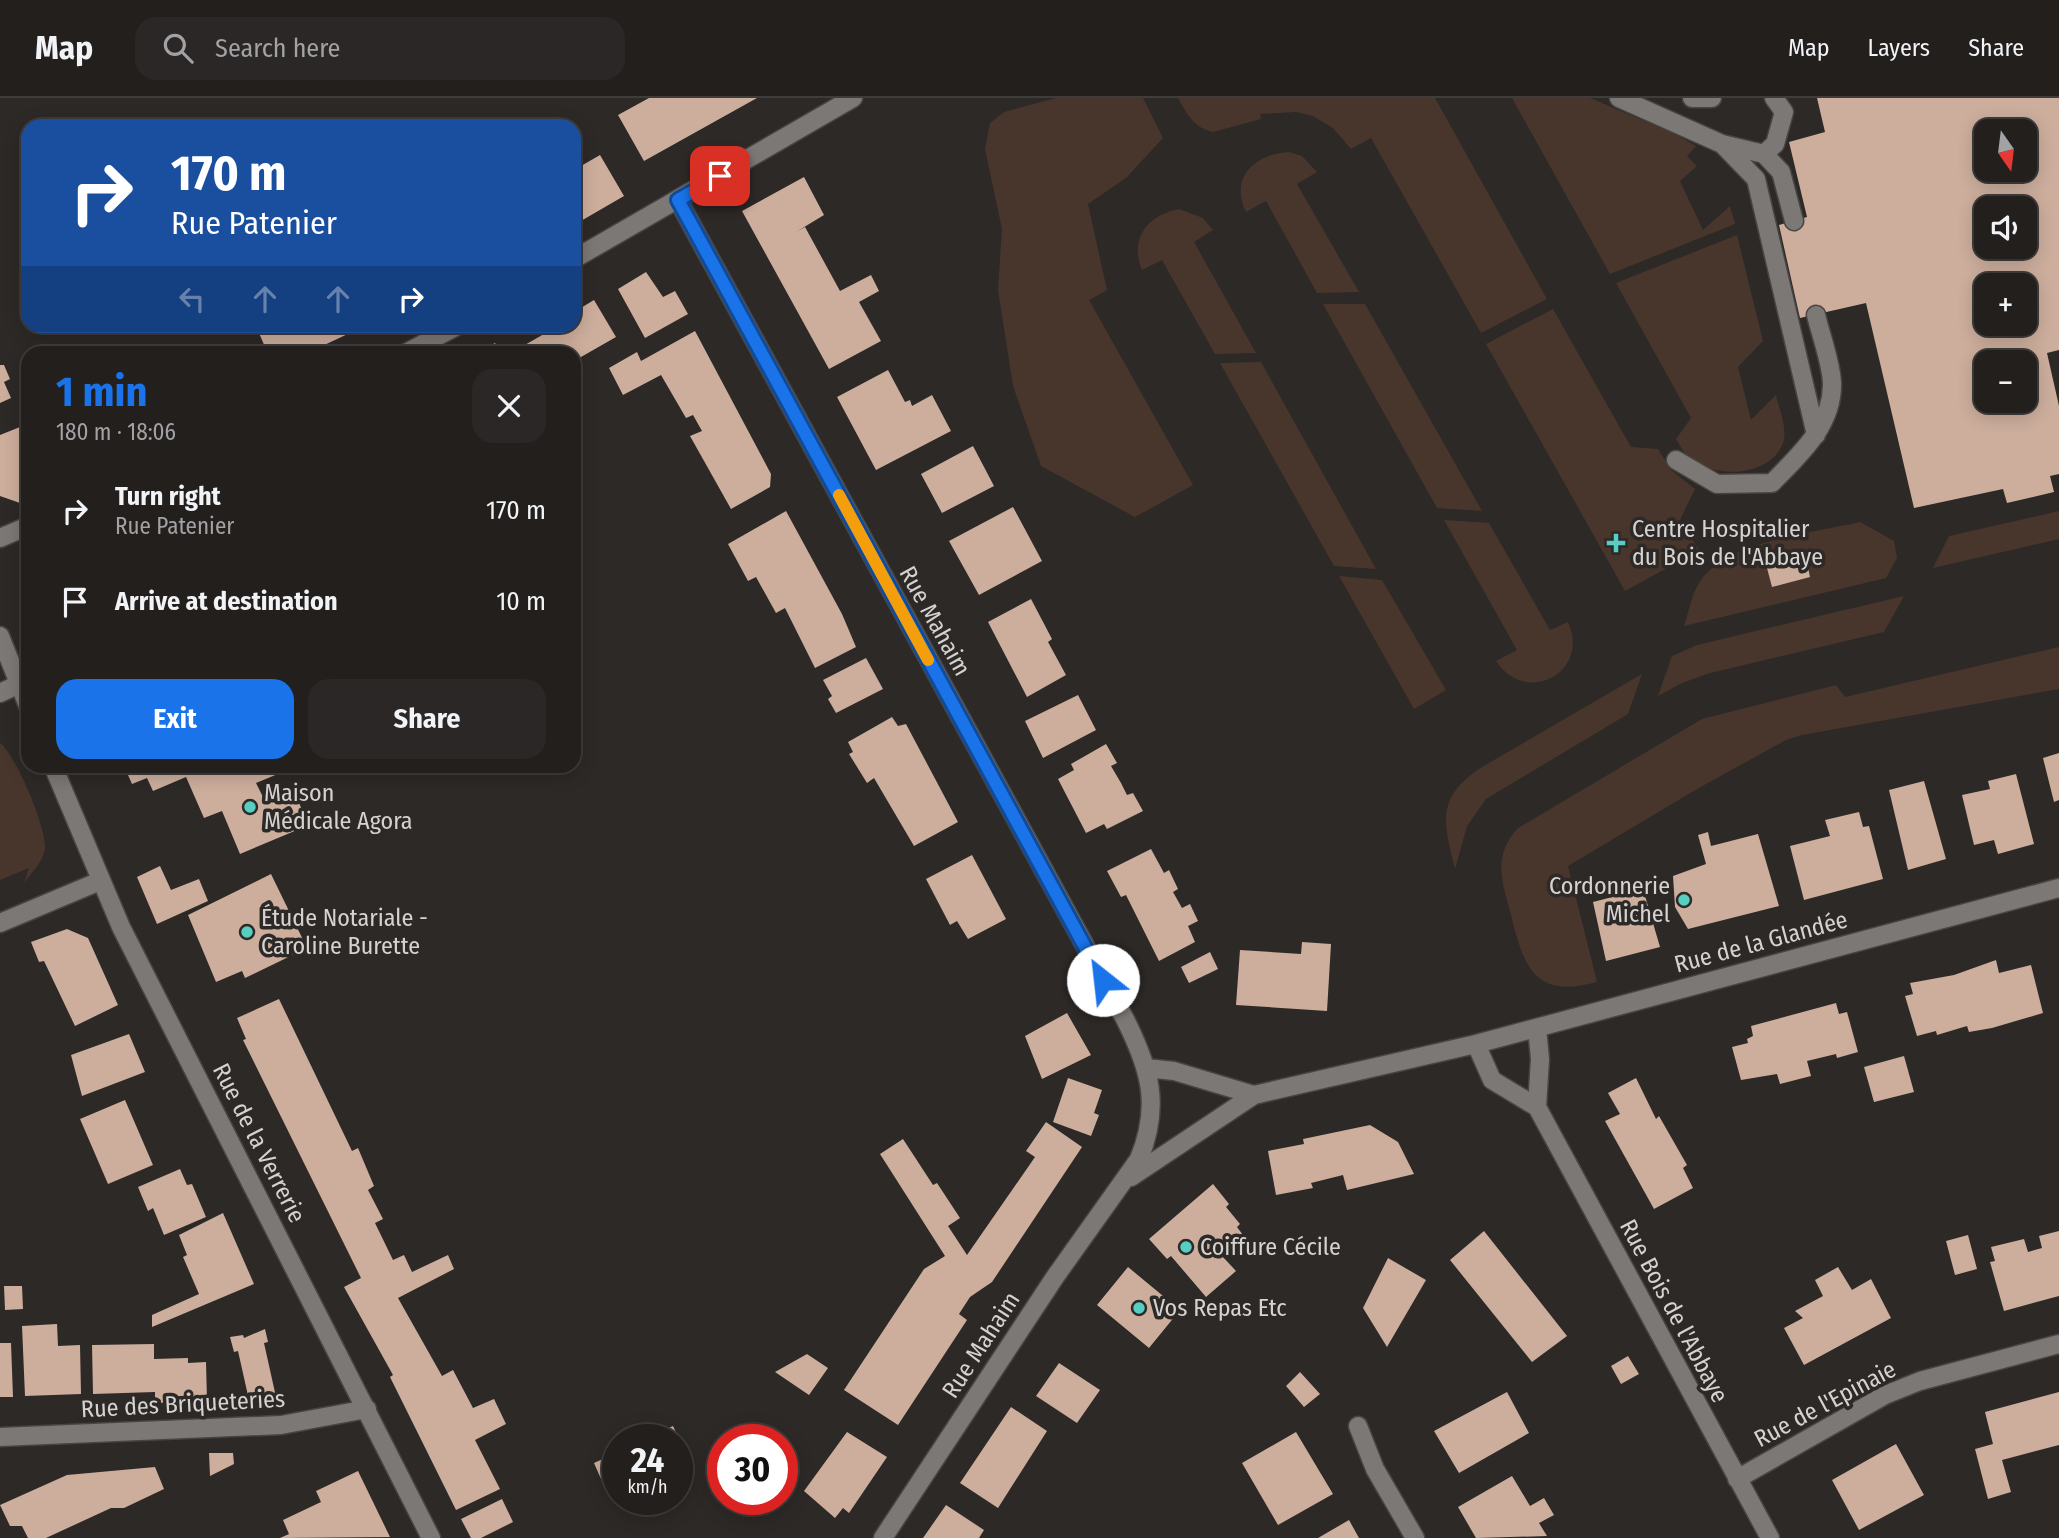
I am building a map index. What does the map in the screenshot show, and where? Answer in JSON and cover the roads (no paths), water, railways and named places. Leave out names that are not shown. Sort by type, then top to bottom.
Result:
[{"type":"street","points":[[581,255],[853,98]]},
{"type":"street","points":[[1619,98],[1721,144],[1763,154],[1781,172],[1794,221]]},
{"type":"street","points":[[1692,98],[1712,98]]},
{"type":"street","points":[[1763,154],[1776,144],[1784,112],[1774,98]]},
{"type":"street","points":[[1721,144],[1756,179],[1816,435]]},
{"type":"street","name":"Rue Mahaim","points":[[678,200],[1125,1019],[1146,1068],[1151,1111],[1147,1137],[1139,1159],[1055,1277],[883,1538]]},
{"type":"street","points":[[1676,460],[1717,484],[1772,483],[1816,435],[1827,413],[1832,383],[1816,315]]},
{"type":"street","points":[[419,346],[444,333]]},
{"type":"street","points":[[0,538],[21,529]]},
{"type":"street","points":[[0,636],[21,689]]},
{"type":"street","points":[[0,693],[19,684]]},
{"type":"street","name":"Rue de la Verrerie","points":[[56,773],[100,881],[430,1538]]},
{"type":"street","points":[[0,923],[100,881]]},
{"type":"street","name":"Rue de la Glandée","points":[[1476,1044],[2059,888]]},
{"type":"street","points":[[1476,1044],[1492,1080],[1536,1107],[1540,1059],[1537,1028]]},
{"type":"street","name":"Rue Mahaim","points":[[1123,1182],[1254,1095],[1476,1044]]},
{"type":"street","name":"Rue Mahaim","points":[[1146,1068],[1174,1071],[1254,1095]]},
{"type":"street","name":"Rue Bois de l'Abbaye","points":[[1536,1107],[1770,1538]]},
{"type":"street","name":"Rue de l'Epinaie","points":[[1737,1479],[1885,1395],[1920,1381],[2059,1344]]},
{"type":"street","name":"Rue des Briqueteries","points":[[0,1437],[281,1425],[366,1409]]},
{"type":"street","points":[[1358,1426],[1375,1469],[1415,1538]]},
{"type":"place","name":"Centre Hospitalier du Bois de l'Abbaye","points":[[1616,543]]},
{"type":"place","name":"Maison Médicale Agora","points":[[250,807]]},
{"type":"place","name":"Cordonnerie Michel","points":[[1684,900]]},
{"type":"place","name":"Étude Notariale - Caroline Burette","points":[[247,932]]},
{"type":"place","name":"Coiffure Cécile","points":[[1186,1247]]},
{"type":"place","name":"Vos Repas Etc","points":[[1139,1308]]}]
